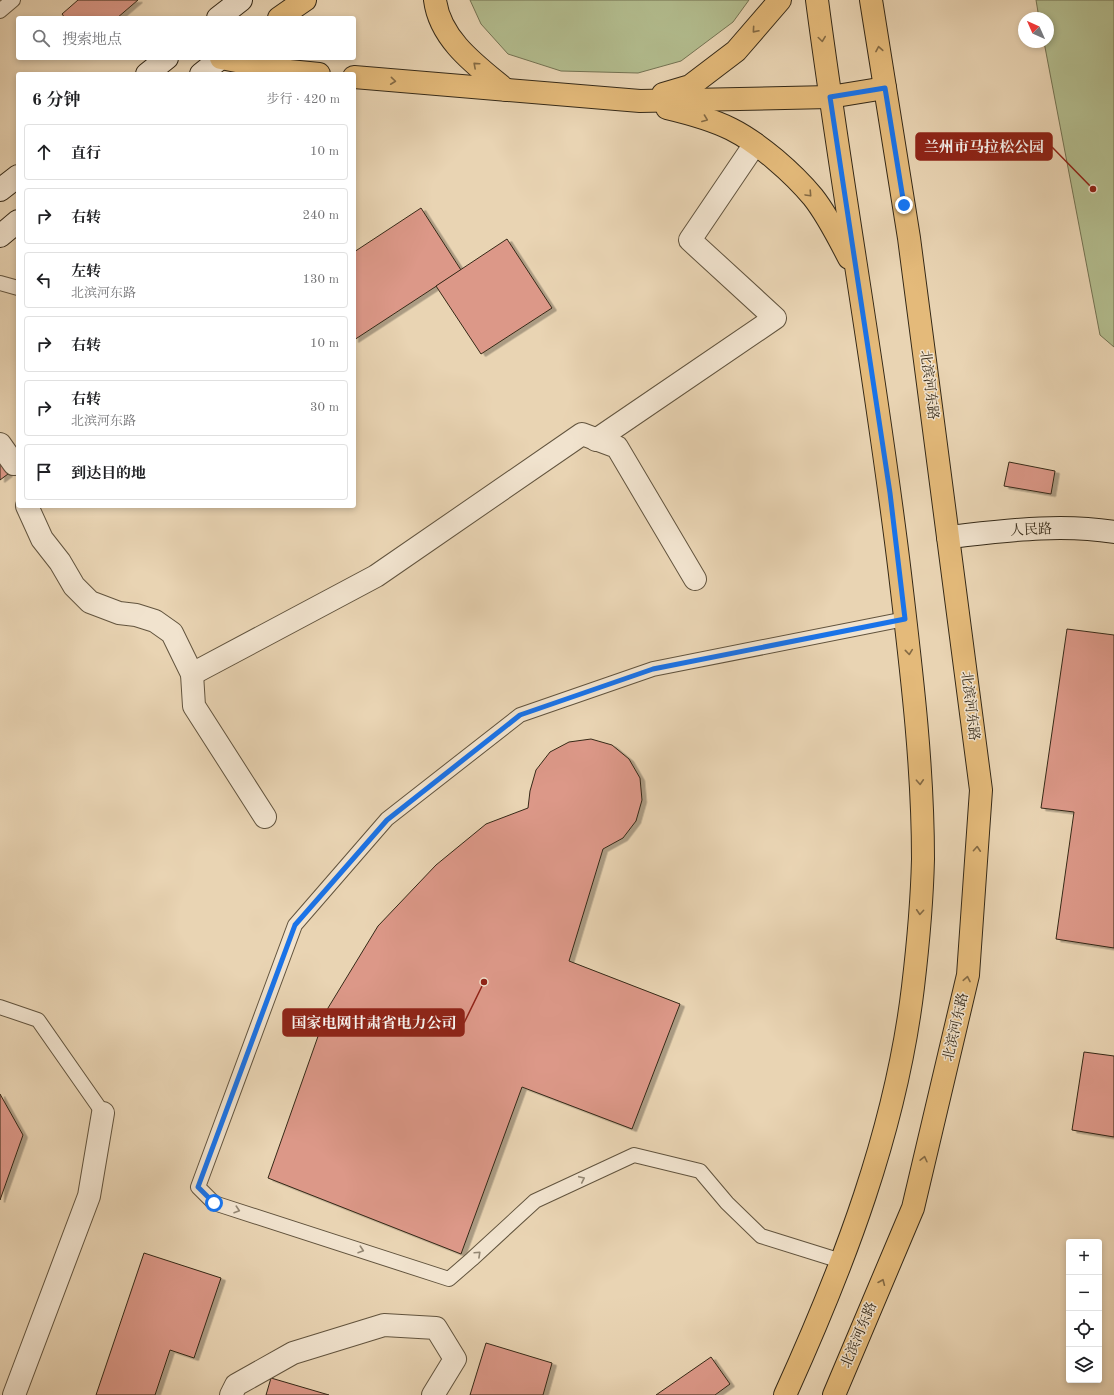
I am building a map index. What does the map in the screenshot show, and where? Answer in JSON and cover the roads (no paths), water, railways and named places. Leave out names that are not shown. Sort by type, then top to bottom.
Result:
[{"type":"main road","points":[[282,16],[305,0]]},
{"type":"main road","points":[[435,0],[445,28],[458,47],[475,65],[506,90]]},
{"type":"main road","points":[[640,101],[690,86],[736,51],[780,0]]},
{"type":"main road","points":[[785,1395],[812,1334],[860,1214],[876,1164],[894,1094],[913,990],[922,859],[916,714],[890,493],[830,97],[817,0]]},
{"type":"main road","name":"北滨河东路","points":[[834,1395],[913,1208],[968,975],[981,790],[910,238],[871,0]]},
{"type":"main road","points":[[231,60],[299,72]]},
{"type":"main road","points":[[356,77],[443,86],[640,101],[830,97],[885,88]]},
{"type":"main road","points":[[640,101],[692,114],[731,129],[768,153],[812,197],[830,223],[856,272]]},
{"type":"street","points":[[221,16],[241,0]]},
{"type":"street","points":[[150,72],[164,60]]},
{"type":"street","points":[[204,72],[218,60]]},
{"type":"street","points":[[596,440],[775,318],[690,240],[755,144]]},
{"type":"street","points":[[0,190],[16,178]]},
{"type":"street","points":[[0,236],[16,223]]},
{"type":"street","points":[[192,674],[376,576],[582,434],[617,447],[695,579]]},
{"type":"street","points":[[0,444],[16,467]]},
{"type":"street","points":[[28,508],[42,539],[60,562],[74,586],[90,602],[119,613],[136,615],[155,621],[172,633],[192,674],[194,706],[265,817]]},
{"type":"street","name":"人民路","points":[[948,537],[1036,528],[1091,528],[1114,532]]},
{"type":"street","points":[[14,1395],[90,1196],[103,1113]]},
{"type":"street","points":[[230,1395],[236,1385],[293,1353],[384,1325],[436,1328],[455,1359],[433,1395]]},
{"type":"lane","points":[[0,11],[13,0]]},
{"type":"lane","points":[[220,72],[221,60]]},
{"type":"lane","points":[[0,284],[16,288]]},
{"type":"lane","points":[[841,1261],[761,1236],[727,1204],[700,1171],[634,1155],[535,1200],[472,1259],[449,1278],[214,1203],[198,1187],[295,925],[387,820],[520,715],[653,669],[905,619]]},
{"type":"lane","points":[[0,1007],[38,1020],[103,1113]]},
{"type":"lane","points":[[0,1392],[8,1395]]},
{"type":"place","name":"兰州市马拉松公园","points":[[1093,189]]},
{"type":"place","name":"国家电网甘肃省电力公司","points":[[484,982]]}]
